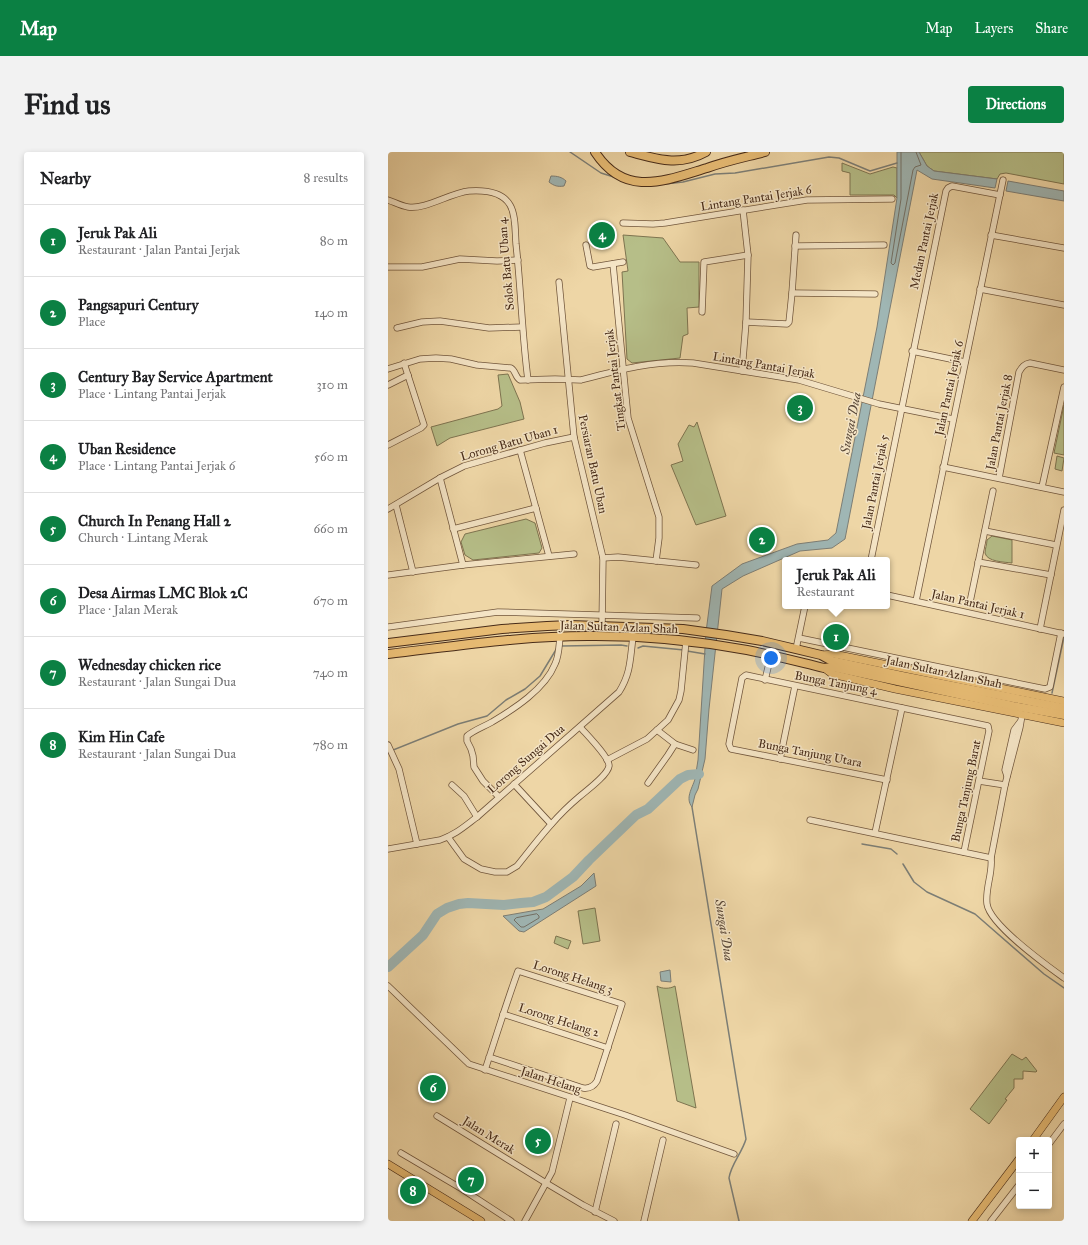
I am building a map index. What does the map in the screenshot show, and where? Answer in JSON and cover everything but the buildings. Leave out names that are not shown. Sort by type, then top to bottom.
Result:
[{"type":"highway","points":[[595,152],[601,161],[611,171],[623,178],[650,183],[666,180],[731,160],[766,152]]},
{"type":"highway","points":[[630,152],[652,158],[678,161],[694,158],[706,152]]},
{"type":"highway","name":"Jalan Sultan Azlan Shah","points":[[388,642],[519,627],[570,625],[682,629],[726,635],[796,649],[901,679],[1064,715]]},
{"type":"highway","name":"Jalan Sultan Azlan Shah","points":[[388,654],[507,640],[560,640],[597,636],[633,637],[686,648],[701,643],[724,646],[771,655],[824,668],[833,667],[1064,708]]},
{"type":"main road","name":"Jalan Sultan Azlan Shah","points":[[821,655],[834,654],[1064,700]]},
{"type":"main road","name":"Jalan Sultan Azlan Shah","points":[[824,668],[832,674],[1021,719],[1064,723]]},
{"type":"main road","points":[[1035,1137],[1064,1098]]},
{"type":"main road","points":[[973,1221],[1016,1163]]},
{"type":"main road","points":[[388,1164],[471,1218],[481,1221]]},
{"type":"street","name":"Jalan Pantai Jerjak 6","points":[[916,601],[1003,180]]},
{"type":"street","name":"Medan Pantai Jerjak","points":[[901,409],[946,191],[952,186],[1000,193]]},
{"type":"street","name":"Solok Batu Uban 4","points":[[388,200],[413,208],[468,191],[488,191],[501,196],[509,203],[513,212],[518,260],[522,327],[528,380]]},
{"type":"street","name":"Lintang Pantai Jerjak 6","points":[[623,223],[666,223],[807,200],[892,199]]},
{"type":"street","points":[[742,371],[746,322],[748,255],[743,210]]},
{"type":"street","points":[[746,322],[788,323],[790,317],[796,235]]},
{"type":"street","points":[[991,235],[1064,248]]},
{"type":"street","points":[[586,244],[590,266],[593,267],[623,262]]},
{"type":"street","points":[[795,246],[884,245]]},
{"type":"street","points":[[702,312],[704,262],[748,255]]},
{"type":"street","points":[[388,267],[422,267],[460,259],[497,261],[518,260]]},
{"type":"street","name":"Tingkat Pantai Jerjak","points":[[613,264],[629,427],[659,517],[659,538],[656,561]]},
{"type":"street","name":"Persiaran Batu Uban","points":[[559,282],[574,437],[603,558],[602,626]]},
{"type":"street","points":[[980,289],[1064,305]]},
{"type":"street","points":[[792,293],[875,294]]},
{"type":"street","points":[[397,328],[422,322],[440,321],[489,328],[522,327]]},
{"type":"street","points":[[912,351],[965,362]]},
{"type":"street","points":[[388,370],[404,363],[420,359],[442,358],[477,365],[511,368],[514,370],[518,379],[528,380]]},
{"type":"street","name":"Lintang Pantai Jerjak","points":[[528,380],[555,378],[581,380],[624,369],[675,362],[693,363],[799,380],[879,404],[954,420]]},
{"type":"street","points":[[388,445],[424,426],[404,363]]},
{"type":"street","name":"Jalan Pantai Jerjak 8","points":[[999,478],[1021,367],[1030,363],[1064,370]]},
{"type":"street","points":[[388,385],[408,375]]},
{"type":"street","points":[[1042,487],[1064,387]]},
{"type":"street","name":"Jalan Pantai Jerjak 5","points":[[872,557],[901,409]]},
{"type":"street","name":"Lorong Batu Uban 1","points":[[388,509],[440,478],[471,463],[574,437]]},
{"type":"street","points":[[520,450],[549,556]]},
{"type":"street","points":[[943,467],[1064,492]]},
{"type":"street","points":[[440,478],[463,565]]},
{"type":"street","points":[[970,602],[993,491]]},
{"type":"street","points":[[396,505],[413,572]]},
{"type":"street","points":[[453,529],[536,508]]},
{"type":"street","points":[[1040,629],[1064,510]]},
{"type":"street","points":[[985,531],[1056,545]]},
{"type":"street","points":[[388,576],[463,565],[574,554]]},
{"type":"street","points":[[603,558],[618,557],[696,565]]},
{"type":"street","points":[[978,562],[1051,576]]},
{"type":"street","name":"Jalan Pantai Jerjak 1","points":[[890,595],[1063,634]]},
{"type":"street","points":[[796,649],[804,609]]},
{"type":"street","points":[[388,627],[498,612],[696,618]]},
{"type":"street","points":[[799,638],[1045,689],[1050,687],[1063,634]]},
{"type":"street","name":"Lorong Sungai Dua","points":[[388,848],[440,840],[461,830],[477,817],[619,692],[626,681],[629,670],[633,637]]},
{"type":"street","points":[[499,797],[483,782],[474,767],[473,756],[467,741],[467,736],[492,722],[533,693],[547,679],[555,664],[559,651],[560,640]]},
{"type":"street","points":[[607,760],[630,749],[657,730],[668,720],[679,700],[686,648]]},
{"type":"street","points":[[765,680],[771,655]]},
{"type":"street","name":"Bunga Tanjung 4","points":[[730,748],[729,744],[742,678],[746,675],[902,708]]},
{"type":"street","points":[[780,759],[795,686]]},
{"type":"street","points":[[875,833],[902,708]]},
{"type":"street","name":"Bunga Tanjung Barat","points":[[902,708],[989,727],[990,731],[964,852]]},
{"type":"street","points":[[1021,719],[1005,785],[991,858],[986,893],[989,912],[1002,928],[1064,978]]},
{"type":"street","points":[[448,837],[464,859],[481,868],[496,872],[507,872],[517,866],[565,809],[607,772],[609,768],[607,760],[580,727]]},
{"type":"street","points":[[657,730],[675,744],[693,750]]},
{"type":"street","points":[[648,783],[675,744]]},
{"type":"street","name":"Bunga Tanjung Utara","points":[[730,748],[886,780]]},
{"type":"street","points":[[390,749],[399,769],[417,844]]},
{"type":"street","points":[[979,781],[1005,785]]},
{"type":"street","points":[[514,784],[551,824]]},
{"type":"street","points":[[452,785],[464,796],[477,817]]},
{"type":"street","points":[[810,820],[991,858]]},
{"type":"street","name":"Lorong Helang 3","points":[[503,1014],[518,971],[622,1004],[608,1048]]},
{"type":"street","name":"Jalan Helang","points":[[388,986],[464,1061],[474,1066],[734,1154]]},
{"type":"street","points":[[485,1070],[503,1014]]},
{"type":"street","name":"Lorong Helang 2","points":[[503,1014],[608,1048]]},
{"type":"street","points":[[489,1057],[586,1089],[592,1087],[598,1081],[608,1048]]},
{"type":"street","points":[[525,1221],[546,1184],[553,1167],[570,1098]]},
{"type":"street","name":"Jalan Merak","points":[[437,1116],[546,1184],[614,1221]]},
{"type":"street","points":[[595,1212],[616,1124]]},
{"type":"street","points":[[1052,1140],[1064,1124]]},
{"type":"street","points":[[644,1221],[663,1140]]},
{"type":"street","points":[[401,1153],[462,1189],[511,1221]]},
{"type":"street","points":[[991,1221],[1016,1189]]},
{"type":"green space","points":[[919,152],[1064,152],[1064,184],[1006,173],[1000,174],[997,179],[934,171],[927,166]]},
{"type":"green space","points":[[842,163],[870,174],[893,167],[897,168],[897,198],[894,195],[850,195],[850,173],[842,171]]},
{"type":"green space","points":[[623,235],[663,238],[680,262],[699,262],[699,307],[687,308],[688,334],[683,336],[680,358],[632,363],[627,359],[622,272],[628,271]]},
{"type":"green space","points":[[508,374],[520,402],[524,419],[450,438],[437,446],[431,427],[498,409],[502,406],[498,375]]},
{"type":"green space","points":[[1064,405],[1064,455],[1054,453]]},
{"type":"green space","points":[[697,422],[726,516],[696,525],[671,465],[683,461],[678,444],[689,425],[694,427]]},
{"type":"green space","points":[[1057,456],[1064,458],[1062,471],[1055,469]]},
{"type":"green space","points":[[526,519],[535,523],[542,548],[539,553],[473,560],[465,555],[461,542],[465,534]]},
{"type":"green space","points":[[992,536],[1012,540],[1012,563],[993,560],[986,556],[987,540]]},
{"type":"green space","points":[[595,908],[600,941],[583,944],[578,911]]},
{"type":"green space","points":[[556,936],[571,941],[568,949],[554,943]]},
{"type":"green space","points":[[657,986],[661,988],[671,988],[675,986],[696,1108],[677,1101]]},
{"type":"green space","points":[[1012,1054],[1022,1060],[1026,1057],[1037,1071],[1023,1071],[1023,1079],[1014,1079],[1014,1088],[989,1124],[970,1109]]},
{"type":"water","points":[[897,152],[919,152],[927,166],[934,171],[997,179],[995,188],[932,179],[917,170],[845,539],[832,548],[800,551],[786,557],[782,557],[782,559],[743,576],[722,589],[705,759],[692,807],[689,797],[695,779],[698,760],[706,632],[712,586],[742,564],[797,544],[828,540],[836,533],[877,327],[897,198]]},
{"type":"water","points":[[551,176],[559,177],[566,181],[564,186],[556,186],[549,182]]},
{"type":"water","points":[[1008,181],[1064,191],[1064,201],[1006,191]]},
{"type":"water","points":[[594,873],[596,886],[524,932],[519,931],[503,916],[543,909],[581,886]]},
{"type":"water","points":[[670,970],[671,982],[661,981],[660,972]]},
{"type":"waterway","points":[[570,152],[601,173],[617,178]]},
{"type":"waterway","points":[[665,184],[683,182],[715,174],[735,173],[829,157],[839,158],[870,171],[897,163]]},
{"type":"waterway","points":[[1052,693],[1064,637]]},
{"type":"waterway","points":[[562,646],[627,646]]},
{"type":"waterway","points":[[638,648],[643,646],[684,650]]},
{"type":"waterway","points":[[388,752],[458,724],[487,716],[506,700],[525,689],[540,676],[557,648]]},
{"type":"waterway","points":[[687,651],[705,654]]},
{"type":"waterway","points":[[388,967],[423,935],[437,914],[447,908],[468,903],[504,905],[533,902],[546,897],[573,877],[636,815],[648,809],[680,779],[688,775],[699,774]]},
{"type":"waterway","name":"Sungai Dua","points":[[692,807],[746,1139],[732,1168],[729,1178],[739,1221]]},
{"type":"waterway","points":[[862,844],[891,849],[897,854]]},
{"type":"waterway","points":[[903,864],[914,882],[927,892],[975,914],[1044,974],[1064,988]]},
{"type":"place","name":"Uban Residence","points":[[602,235]]},
{"type":"place","name":"Century Bay Service Apartment","points":[[800,408]]},
{"type":"place","name":"Pangsapuri Century","points":[[762,540]]},
{"type":"place","name":"Jeruk Pak Ali","points":[[836,637]]},
{"type":"place","name":"Desa Airmas LMC Blok 2C","points":[[433,1088]]},
{"type":"place","name":"Church In Penang Hall 2","points":[[538,1141]]},
{"type":"place","name":"Wednesday chicken rice","points":[[471,1180]]},
{"type":"place","name":"Kim Hin Cafe","points":[[413,1191]]}]
